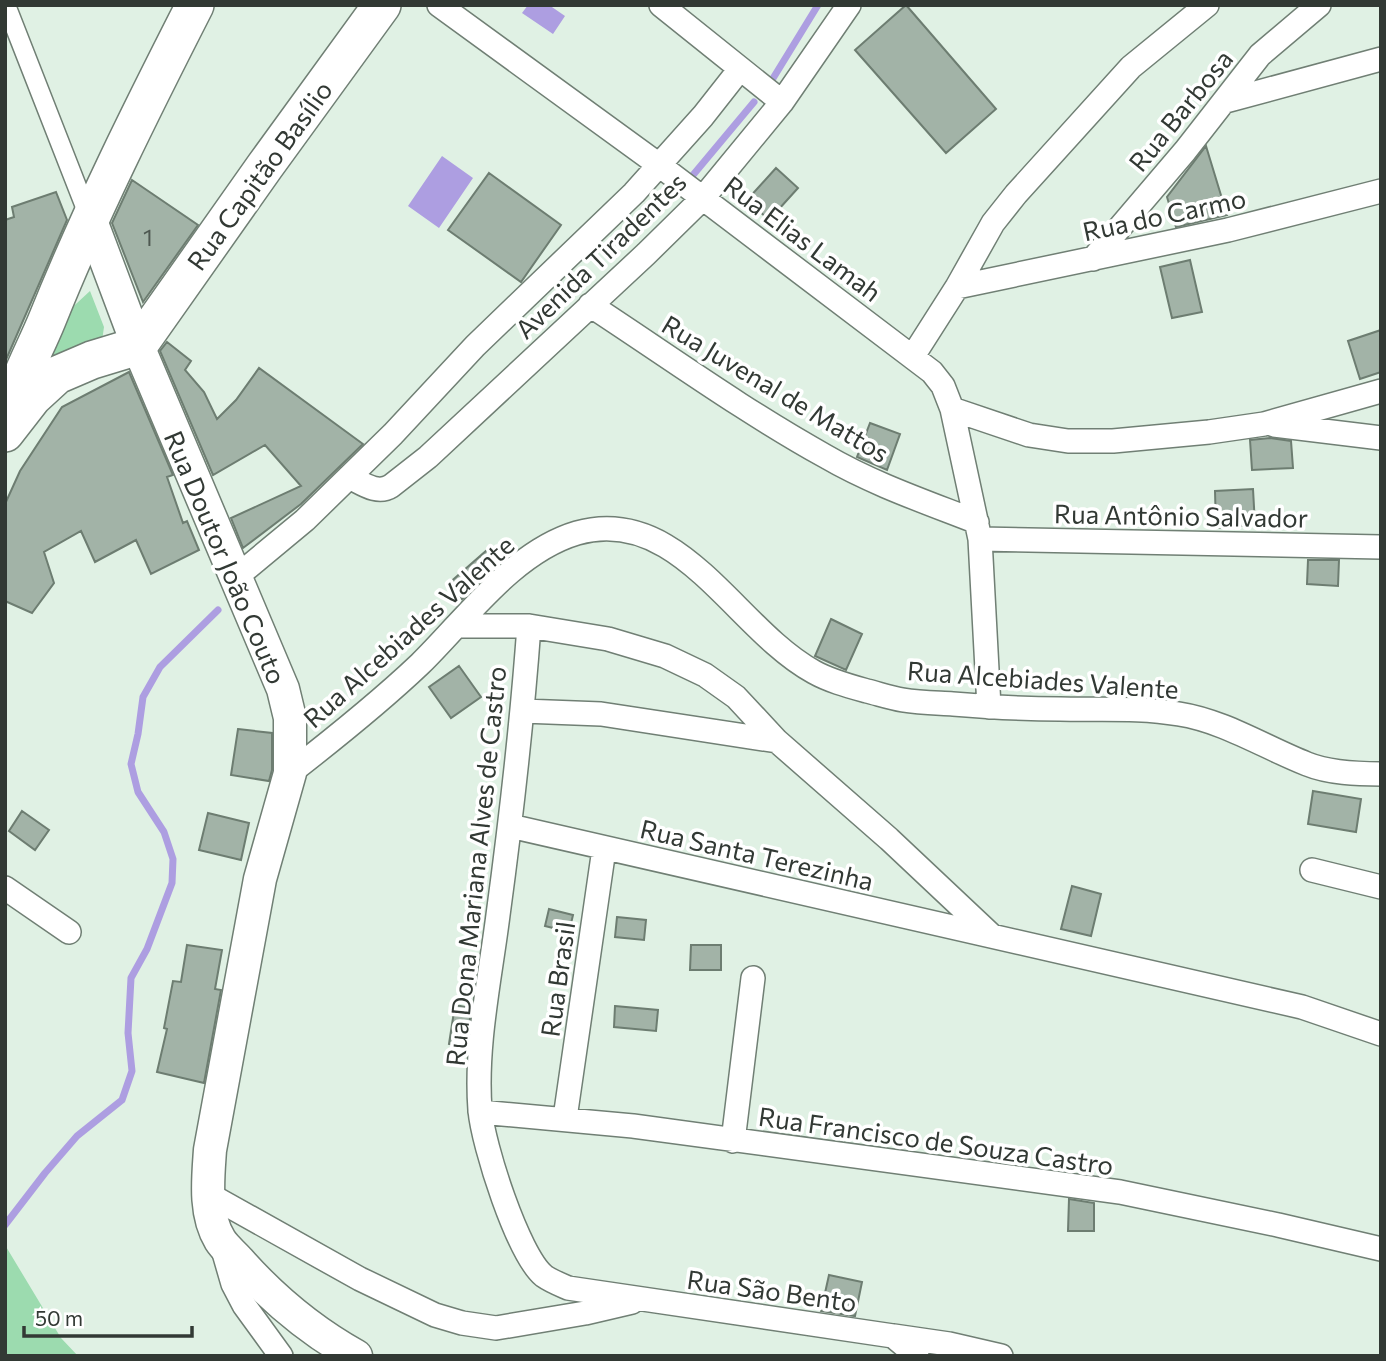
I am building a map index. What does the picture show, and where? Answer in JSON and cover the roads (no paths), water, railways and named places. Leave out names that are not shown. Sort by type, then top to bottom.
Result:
[{"type":"main road","points":[[7,416],[90,218],[195,5]]},
{"type":"main road","name":"Rua Capitão Basílio","points":[[138,346],[382,5]]},
{"type":"main road","name":"Rua Doutor João Couto","points":[[90,218],[138,346],[283,689],[290,718],[290,773],[260,879],[210,1150],[208,1194],[212,1219],[220,1240]]},
{"type":"main road","points":[[7,416],[57,375],[92,360],[138,346]]},
{"type":"main road","points":[[220,1240],[248,1271],[290,1310],[356,1356]]},
{"type":"street","points":[[6,5],[90,218]]},
{"type":"street","name":"Rua Elias Lamah","points":[[439,5],[659,165],[913,356],[932,372],[943,386],[952,409],[979,531],[989,707]]},
{"type":"street","points":[[662,5],[782,102]]},
{"type":"street","name":"Avenida Tiradentes","points":[[349,477],[377,490],[385,490],[391,486],[428,457],[590,305],[703,198],[782,102],[849,5]]},
{"type":"street","points":[[913,356],[957,287],[993,223],[1016,194],[1131,67],[1207,5]]},
{"type":"street","name":"Rua Barbosa","points":[[1093,258],[1226,101],[1260,54],[1319,5]]},
{"type":"street","points":[[1226,101],[1381,59]]},
{"type":"street","points":[[235,578],[305,520],[393,434],[475,346],[634,193],[740,69]]},
{"type":"street","name":"Rua do Carmo","points":[[957,287],[1228,230],[1381,191]]},
{"type":"street","name":"Rua Juvenal de Mattos","points":[[590,305],[826,457],[979,531]]},
{"type":"street","points":[[952,409],[1028,435],[1068,441],[1113,441],[1264,424],[1381,391]]},
{"type":"street","points":[[1264,424],[1381,438]]},
{"type":"street","name":"Rua Alcebiades Valente","points":[[290,773],[371,710],[517,566],[549,543],[579,533],[611,528],[642,533],[671,548],[699,571],[769,641],[816,674],[903,701],[989,707],[1147,709],[1183,715],[1248,736],[1309,765],[1357,774],[1381,774]]},
{"type":"street","name":"Rua Antônio Salvador","points":[[979,531],[1381,547]]},
{"type":"street","points":[[457,626],[529,626],[608,639],[675,660],[705,675],[736,697],[777,741],[890,839],[991,935]]},
{"type":"street","name":"Rua Dona Mariana Alves de Castro","points":[[529,626],[510,826],[479,1065],[480,1112],[494,1172],[514,1225],[544,1276],[568,1288],[642,1300]]},
{"type":"street","points":[[523,711],[601,713],[777,741]]},
{"type":"street","name":"Rua Santa Terezinha","points":[[510,826],[1302,1007],[1381,1034]]},
{"type":"street","name":"Rua Brasil","points":[[565,1118],[604,849]]},
{"type":"street","points":[[1312,870],[1381,887]]},
{"type":"street","points":[[5,888],[69,932]]},
{"type":"street","points":[[733,1141],[753,978]]},
{"type":"street","name":"Rua Francisco de Souza Castro","points":[[480,1112],[565,1118],[1120,1192],[1381,1249]]},
{"type":"street","points":[[208,1194],[360,1279],[435,1315],[462,1324],[496,1328],[642,1300]]},
{"type":"street","points":[[220,1240],[233,1284],[244,1305],[281,1356]]},
{"type":"street","name":"Rua São Bento","points":[[642,1300],[949,1344],[1001,1356]]},
{"type":"street","points":[[893,1336],[917,1356]]},
{"type":"waterway","points":[[772,80],[818,5]]},
{"type":"waterway","points":[[688,181],[754,102]]},
{"type":"waterway","points":[[5,1225],[77,1136],[122,1100],[132,1071],[128,1033],[131,978],[147,949],[172,883],[173,859],[164,832],[138,792],[131,764],[143,697],[160,667],[218,610]]}]
